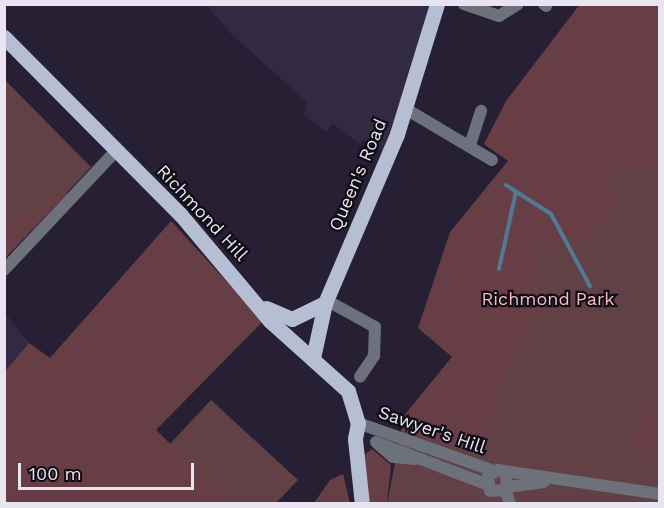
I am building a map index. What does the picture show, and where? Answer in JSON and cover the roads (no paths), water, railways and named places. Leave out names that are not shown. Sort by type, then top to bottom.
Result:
[{"type":"main road","name":"Queen's Road","points":[[313,358],[325,302],[406,109],[437,4]]},
{"type":"main road","name":"Richmond Hill","points":[[4,37],[115,152],[180,214],[256,300],[348,391],[358,423]]},
{"type":"main road","points":[[256,300],[276,316],[292,319],[325,302]]},
{"type":"main road","points":[[358,423],[355,439],[362,504]]},
{"type":"street","points":[[464,4],[499,16],[518,4]]},
{"type":"street","points":[[406,109],[492,160]]},
{"type":"street","points":[[470,145],[481,111]]},
{"type":"street","points":[[4,270],[115,152]]},
{"type":"street","points":[[325,302],[375,327],[374,356],[360,377]]},
{"type":"street","name":"Sawyer's Hill","points":[[358,423],[393,457],[427,460],[498,492],[560,480]]},
{"type":"street","name":"Sawyer's Hill","points":[[358,423],[500,472],[660,494]]},
{"type":"street","points":[[498,492],[500,472]]},
{"type":"street","points":[[498,492],[500,472]]},
{"type":"street","points":[[498,492],[510,504]]},
{"type":"waterway","points":[[506,185],[551,214],[590,286]]},
{"type":"waterway","points":[[499,269],[516,192]]},
{"type":"park label","name":"Richmond Park","points":[[548,299]]}]
